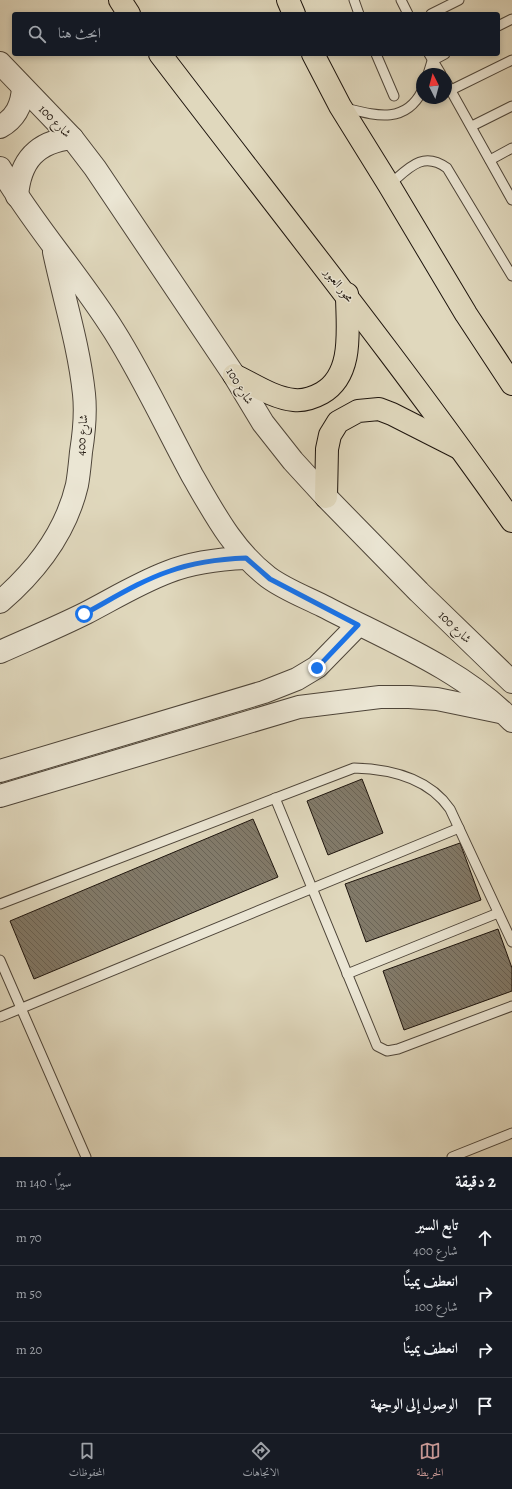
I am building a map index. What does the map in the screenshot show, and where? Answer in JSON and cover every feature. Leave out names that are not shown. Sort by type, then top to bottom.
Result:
[{"type":"highway","points":[[120,0],[128,12]]},
{"type":"highway","points":[[288,0],[293,12]]},
{"type":"highway","name":"محور العبور","points":[[162,56],[347,294],[464,451],[512,521]]},
{"type":"highway","points":[[314,56],[340,106],[466,314],[512,384]]},
{"type":"highway","points":[[234,375],[274,395],[293,400],[312,399],[329,389],[341,373],[347,351],[347,294]]},
{"type":"highway","points":[[326,497],[326,449],[330,435],[338,422],[358,411],[379,409],[392,414],[464,451]]},
{"type":"street","name":"شارع 100","points":[[0,63],[72,138],[95,168],[234,375],[263,423],[326,497],[419,592],[512,682]]},
{"type":"street","points":[[0,127],[14,116],[20,108],[23,88]]},
{"type":"street","points":[[16,196],[21,174],[32,154],[45,145],[59,140],[72,138]]},
{"type":"street","points":[[0,168],[16,196],[91,296],[114,331],[138,371],[215,515],[230,539],[246,558],[270,579],[358,625],[383,636],[471,686],[508,717]]},
{"type":"street","name":"شارع 400","points":[[0,602],[24,581],[42,559],[61,527],[77,485],[84,433],[84,395],[78,352],[53,246]]},
{"type":"street","points":[[0,652],[84,614],[145,581],[169,571],[220,559],[246,558]]},
{"type":"street","points":[[0,771],[264,692],[297,679],[317,668],[358,625]]},
{"type":"street","points":[[0,796],[299,707],[380,697],[409,697],[437,699],[508,717]]},
{"type":"lane","points":[[354,0],[358,12]]},
{"type":"lane","points":[[401,0],[407,12]]},
{"type":"lane","points":[[435,12],[459,0]]},
{"type":"lane","points":[[500,25],[512,19]]},
{"type":"lane","points":[[377,56],[394,96]]},
{"type":"lane","points":[[429,68],[431,57]]},
{"type":"lane","points":[[431,57],[437,68]]},
{"type":"lane","points":[[511,195],[452,90],[512,60]]},
{"type":"lane","points":[[340,106],[378,116],[397,114],[410,107],[416,99]]},
{"type":"lane","points":[[472,126],[512,106]]},
{"type":"lane","points":[[490,160],[512,148]]},
{"type":"lane","points":[[389,185],[414,164],[422,161],[436,161],[447,168],[512,276]]},
{"type":"lane","points":[[0,904],[354,768],[381,770],[408,777],[428,786],[444,800],[459,828],[512,942]]},
{"type":"lane","points":[[275,798],[377,1046],[387,1051],[398,1049],[512,1006]]},
{"type":"lane","points":[[0,1017],[459,828]]},
{"type":"lane","points":[[347,974],[498,913]]},
{"type":"lane","points":[[0,960],[86,1157]]},
{"type":"lane","points":[[452,1157],[512,1133]]},
{"type":"building","points":[[362,779],[383,833],[328,855],[307,801]]},
{"type":"building","points":[[253,819],[278,877],[34,979],[10,921]]},
{"type":"building","points":[[460,843],[481,900],[366,942],[345,884]]},
{"type":"building","points":[[498,929],[512,968],[512,991],[404,1030],[383,971]]},
{"type":"route","points":[[84,614],[145,581],[169,571],[220,559],[246,558],[270,579],[358,625],[317,668]]}]
